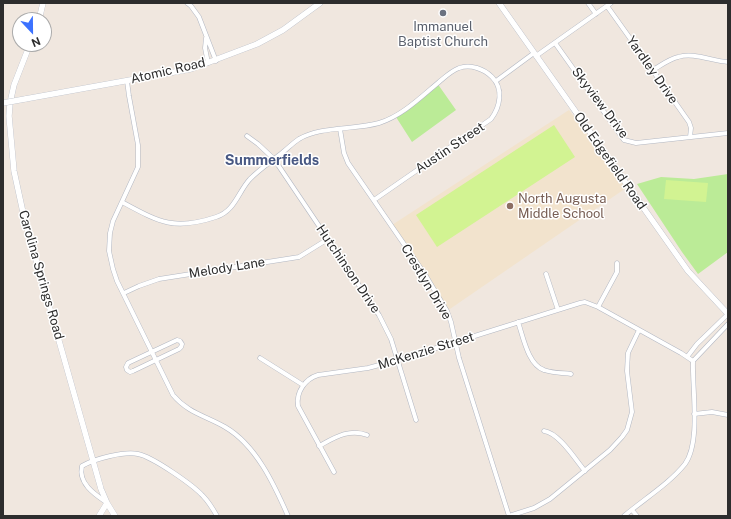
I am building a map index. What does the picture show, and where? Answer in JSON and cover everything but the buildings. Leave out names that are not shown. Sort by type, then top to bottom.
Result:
[{"type":"street","points":[[187,3],[197,14],[216,61]]},
{"type":"street","name":"Atomic Road","points":[[3,103],[191,69],[216,61],[278,33],[320,3]]},
{"type":"street","name":"Old Edgefield Road","points":[[499,3],[689,273],[728,314]]},
{"type":"street","points":[[588,3],[596,14]]},
{"type":"street","points":[[122,202],[151,218],[163,222],[180,224],[198,222],[218,216],[229,210],[247,182],[304,136],[314,133],[370,125],[393,117],[412,104],[448,74],[459,68],[477,68],[488,74],[496,81],[555,43],[611,3]]},
{"type":"street","name":"Yardley Drive","points":[[607,6],[689,122],[691,128],[690,136]]},
{"type":"street","points":[[205,36],[205,48],[208,63]]},
{"type":"street","name":"Skyview Drive","points":[[555,43],[624,140],[636,143],[728,133]]},
{"type":"street","name":"Carolina Springs Road","points":[[27,52],[14,85],[10,103],[10,137],[16,184],[24,217],[102,489],[107,503],[115,516]]},
{"type":"street","points":[[653,70],[674,58],[682,56],[728,62]]},
{"type":"street","points":[[127,81],[138,145],[139,161],[135,176],[111,227],[109,246],[113,269],[173,395],[179,402],[193,412],[225,427],[240,439],[251,451],[267,475],[288,516]]},
{"type":"street","name":"Austin Street","points":[[374,200],[488,122],[496,111],[499,101],[496,81]]},
{"type":"street","name":"Crestlyn Drive","points":[[340,129],[346,158],[426,276],[447,311],[455,342],[509,516]]},
{"type":"street","name":"Hutchinson Drive","points":[[247,136],[274,159],[384,323],[398,360],[416,420]]},
{"type":"street","name":"Melody Lane","points":[[124,293],[159,279],[300,257],[328,239]]},
{"type":"street","points":[[598,308],[618,272],[617,263]]},
{"type":"street","points":[[546,274],[558,310]]},
{"type":"street","name":"McKenzie Street","points":[[303,385],[310,378],[318,375],[368,368],[398,360],[582,302],[598,308],[693,361]]},
{"type":"street","points":[[687,357],[697,344],[728,314]]},
{"type":"street","points":[[518,322],[527,350],[535,364],[544,370],[571,374]]},
{"type":"street","points":[[624,516],[665,483],[686,462],[691,451],[694,437],[693,361],[728,324]]},
{"type":"street","points":[[509,516],[534,508],[544,502],[585,471],[618,442],[626,430],[632,412],[627,357],[630,345],[639,330]]},
{"type":"street","points":[[175,341],[181,342],[182,346],[132,372],[126,369],[128,363],[152,351],[175,341]]},
{"type":"street","points":[[260,358],[303,385],[298,396],[298,406],[334,472]]},
{"type":"street","points":[[694,414],[712,412],[728,415]]},
{"type":"street","points":[[544,431],[550,432],[557,437],[585,471]]},
{"type":"street","points":[[319,446],[343,434],[355,432],[367,434]]},
{"type":"street","points":[[99,516],[107,503],[89,489],[84,482],[81,472],[82,466],[128,453],[149,457],[198,491],[208,501],[217,516]]},
{"type":"street","points":[[632,510],[637,516]]},
{"type":"shaded area","name":"North Augusta Middle School","points":[[569,110],[626,188],[447,311],[392,225]]},
{"type":"green space","points":[[437,83],[456,110],[412,142],[396,117]]},
{"type":"green space","points":[[554,125],[575,157],[437,247],[416,215]]},
{"type":"green space","points":[[728,174],[728,252],[698,274],[637,184],[661,177],[694,179]]},
{"type":"green space","points":[[666,180],[708,183],[706,202],[664,199]]},
{"type":"place","name":"Immanuel Baptist Church","points":[[443,13]]},
{"type":"place","name":"North Augusta Middle School","points":[[510,206]]},
{"type":"district","name":"Summerfields","points":[[272,161]]}]
